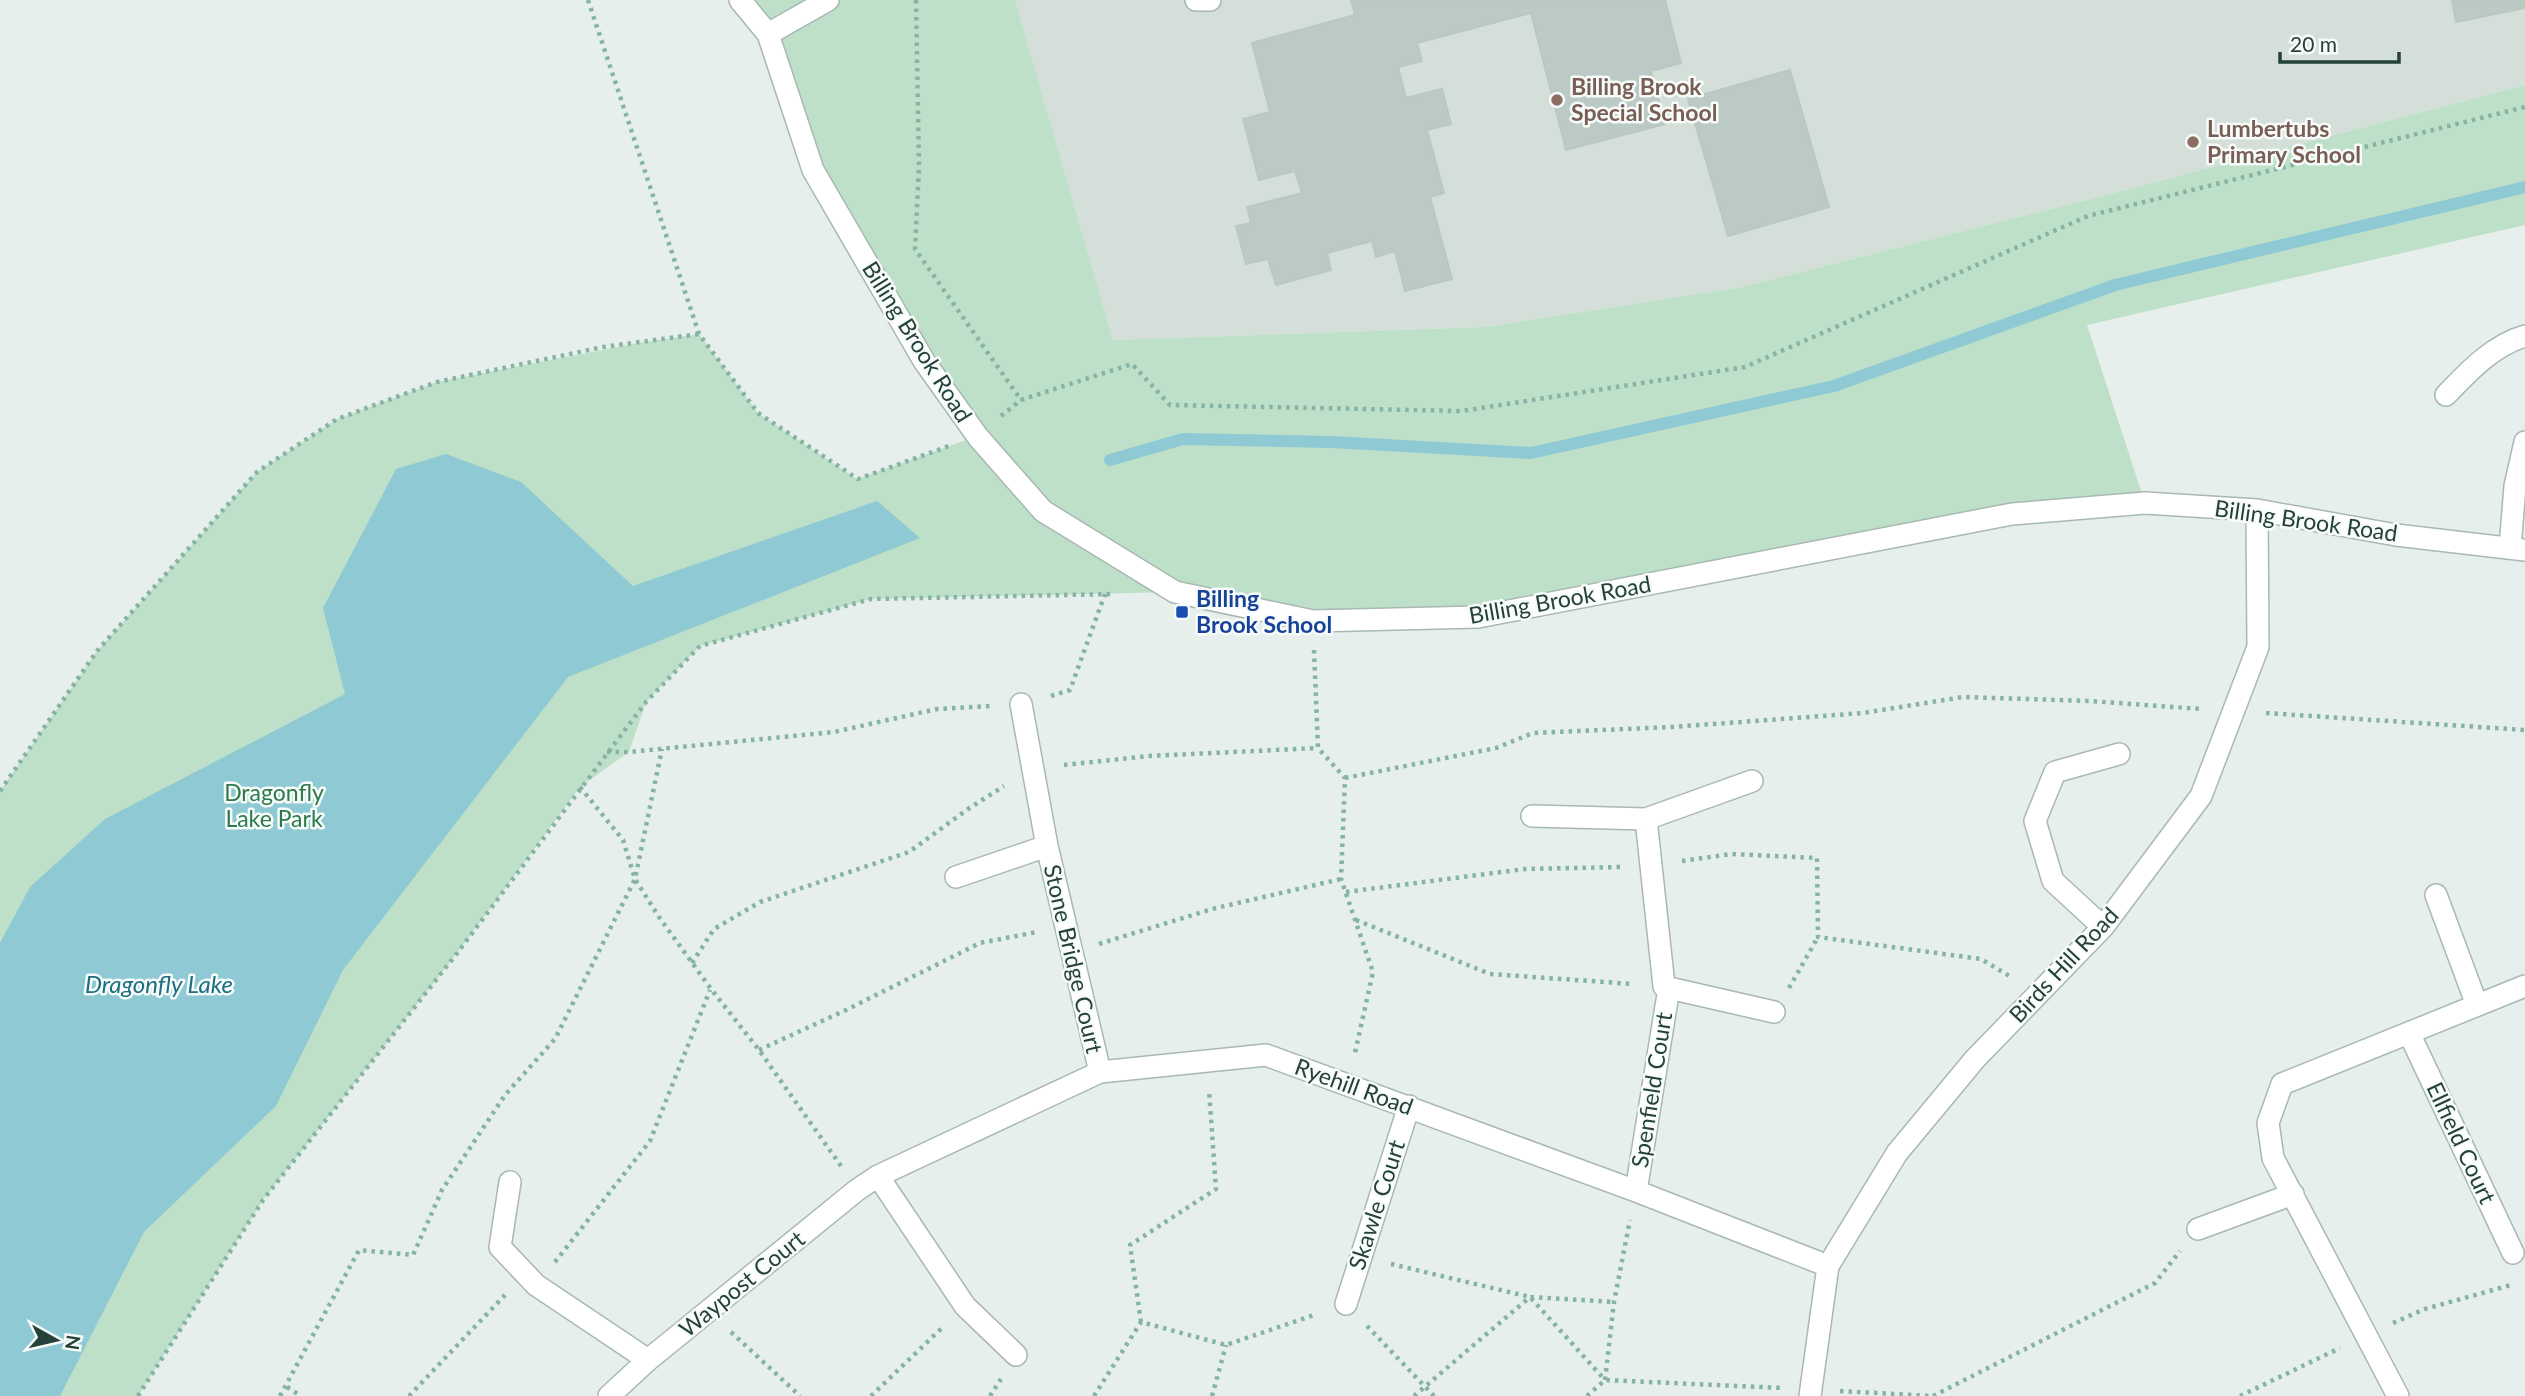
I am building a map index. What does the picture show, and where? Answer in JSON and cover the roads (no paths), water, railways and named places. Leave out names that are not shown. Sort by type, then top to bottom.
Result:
[{"type":"street","name":"Billing Brook Road","points":[[740,0],[768,34],[813,170],[924,361],[978,436],[1043,511],[1175,592],[1313,621],[1478,617],[2012,514],[2145,503],[2257,510],[2396,535],[2517,549]]},
{"type":"street","points":[[768,34],[828,0]]},
{"type":"street","points":[[1196,0],[1210,0]]},
{"type":"street","points":[[2446,396],[2473,368],[2510,340],[2525,336]]},
{"type":"street","points":[[2517,549],[2515,486],[2525,442]]},
{"type":"street","name":"Birds Hill Road","points":[[1810,1393],[1828,1266],[1897,1153],[1975,1059],[2103,927],[2201,796],[2258,647],[2257,510]]},
{"type":"street","name":"Stone Bridge Court","points":[[1021,704],[1047,846],[1100,1072]]},
{"type":"street","points":[[2103,927],[2053,881],[2035,821],[2055,772],[2119,754]]},
{"type":"street","points":[[1532,816],[1646,819],[1752,781]]},
{"type":"street","name":"Spenfield Court","points":[[1636,1191],[1666,987],[1646,819]]},
{"type":"street","name":"Stone Bridge Court","points":[[956,877],[1047,846]]},
{"type":"street","points":[[2436,895],[2477,1005]]},
{"type":"street","points":[[2398,1396],[2273,1158],[2267,1123],[2282,1084],[2525,986]]},
{"type":"street","name":"Spenfield Court","points":[[1666,987],[1774,1012]]},
{"type":"street","name":"Ellfield Court","points":[[2409,1033],[2512,1253]]},
{"type":"street","name":"Ryehill Road","points":[[878,1176],[1100,1072],[1266,1055],[1636,1191],[1828,1266]]},
{"type":"street","name":"Skawle Court","points":[[1346,1304],[1409,1106]]},
{"type":"street","points":[[878,1176],[965,1306],[1016,1355]]},
{"type":"street","name":"Waypost Court","points":[[609,1396],[648,1360],[857,1190],[878,1176]]},
{"type":"street","points":[[509,1182],[500,1247],[530,1279],[648,1360]]},
{"type":"street","points":[[2198,1229],[2293,1194]]},
{"type":"water","name":"Dragonfly Lake","points":[[446,454],[521,482],[633,586],[877,501],[920,538],[568,677],[343,970],[276,1106],[144,1232],[60,1396],[0,1396],[0,943],[30,887],[105,819],[345,694],[323,608],[396,469]]},
{"type":"waterway","points":[[1110,460],[1183,439],[1331,442],[1531,453],[1834,386],[2115,285],[2525,187]]},
{"type":"place","name":"Billing Brook Special School","points":[[1557,100]]},
{"type":"place","name":"Lumbertubs Primary School","points":[[2193,142]]},
{"type":"place","name":"Billing Brook School","points":[[1182,612]]},
{"type":"park label","name":"Dragonfly Lake Park","points":[[274,806]]}]
